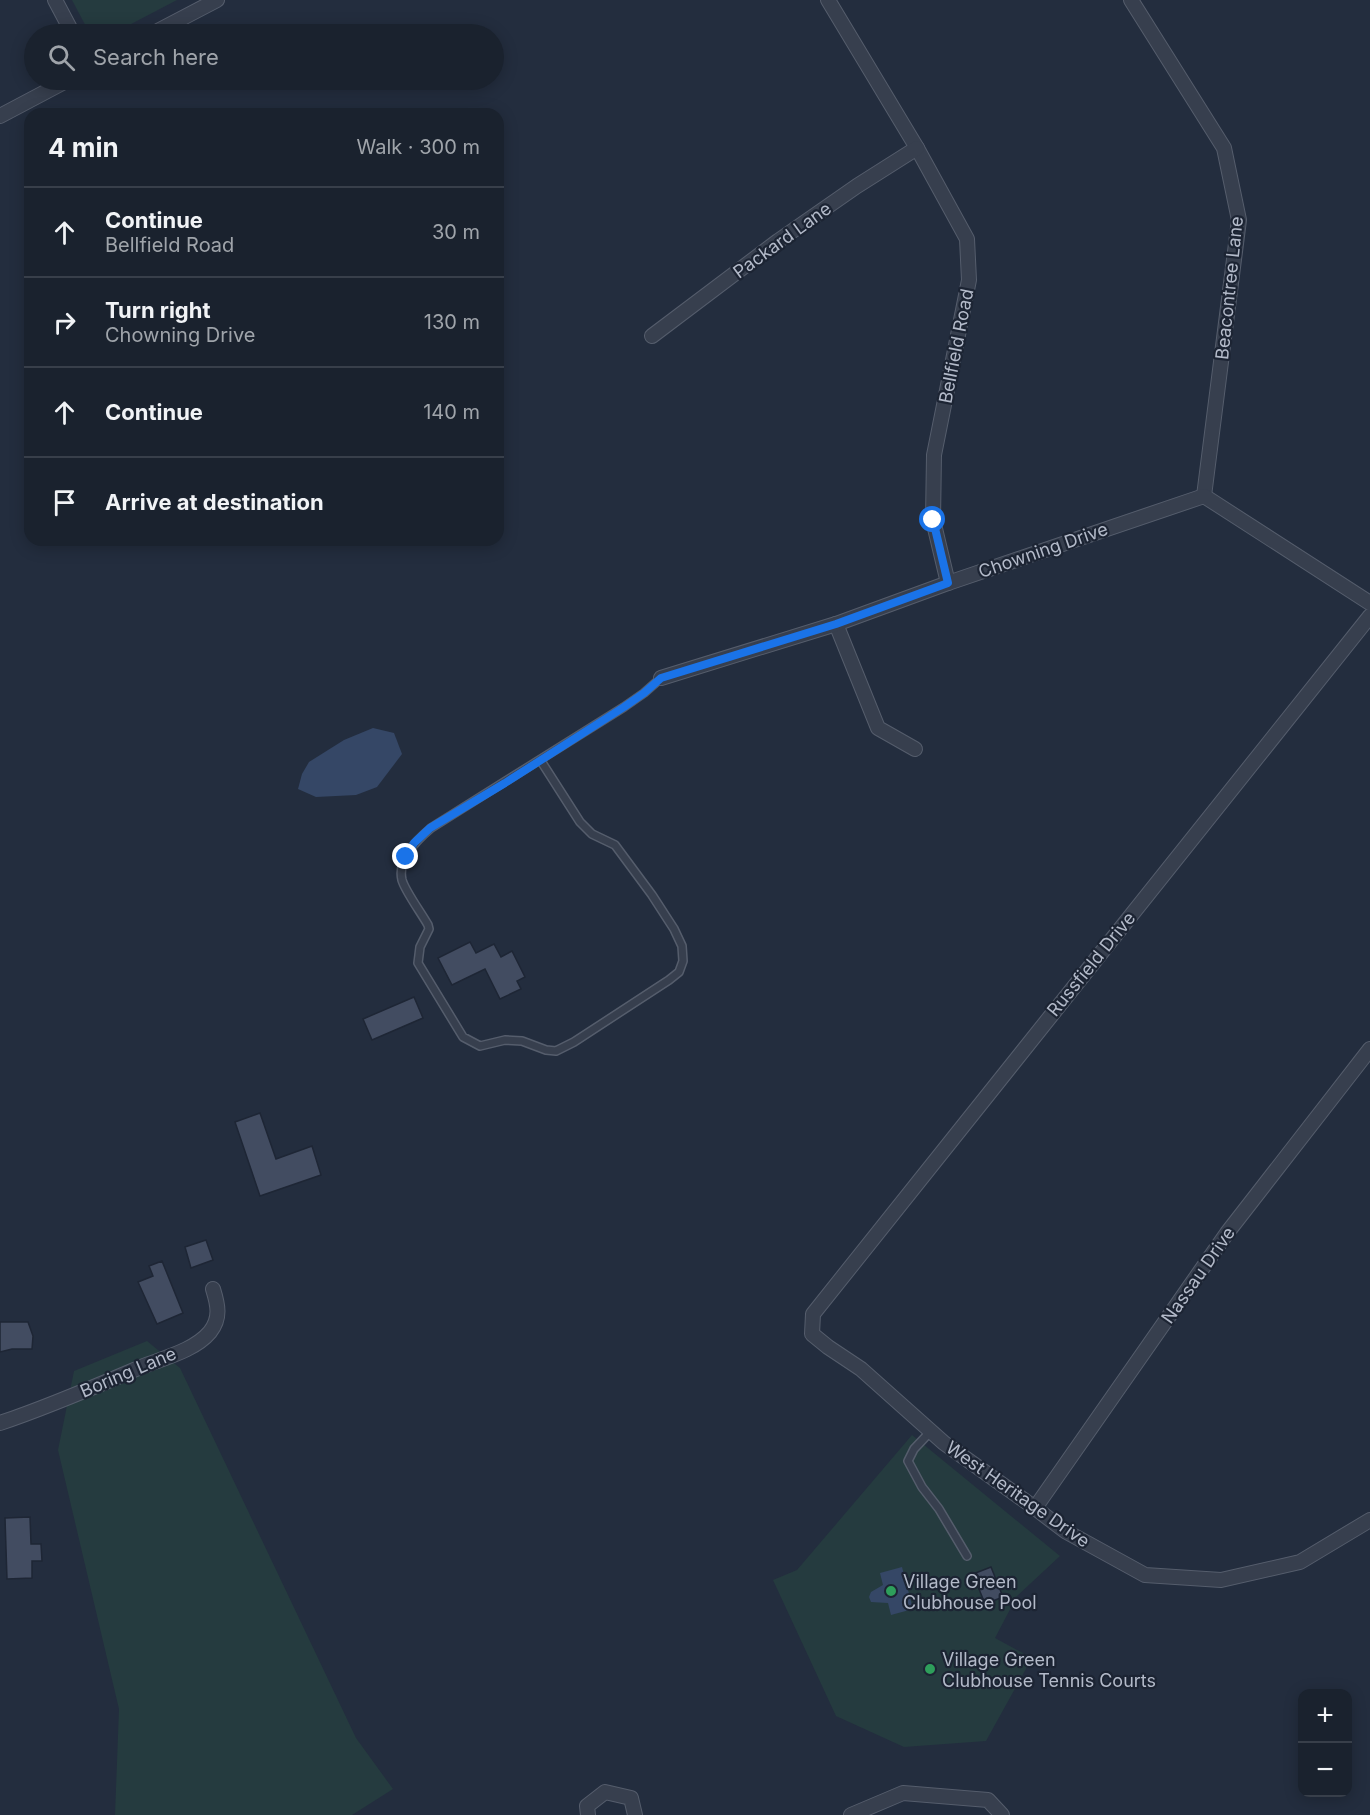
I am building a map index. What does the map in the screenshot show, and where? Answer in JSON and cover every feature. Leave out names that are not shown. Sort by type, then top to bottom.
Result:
[{"type":"street","points":[[55,0],[68,24]]},
{"type":"street","points":[[171,24],[217,0]]},
{"type":"street","name":"Bellfield Road","points":[[828,0],[917,148],[966,239],[969,280],[934,455],[933,520],[948,583]]},
{"type":"street","name":"Beacontree Lane","points":[[1131,0],[1224,148],[1239,219],[1204,495]]},
{"type":"street","points":[[0,117],[50,90]]},
{"type":"street","name":"Packard Lane","points":[[652,336],[778,241],[917,148]]},
{"type":"street","points":[[1204,495],[1370,603]]},
{"type":"street","name":"Chowning Drive","points":[[661,678],[836,624],[1204,495]]},
{"type":"street","name":"Russfield Drive","points":[[813,1314],[1370,616]]},
{"type":"street","points":[[836,624],[878,728],[915,749]]},
{"type":"street","name":"Nassau Drive","points":[[1035,1508],[1227,1233],[1370,1049]]},
{"type":"street","name":"Boring Lane","points":[[0,1424],[39,1410],[197,1342],[211,1330],[217,1321],[219,1312],[213,1288]]},
{"type":"street","name":"West Heritage Drive","points":[[813,1314],[812,1334],[861,1369],[944,1443],[1065,1531],[1145,1575],[1221,1581],[1300,1562],[1370,1520]]},
{"type":"street","points":[[588,1815],[587,1806],[605,1792],[631,1798],[635,1815]]},
{"type":"street","points":[[851,1815],[903,1793],[988,1800],[1002,1815]]},
{"type":"lane","points":[[541,761],[580,822],[592,834],[615,845],[652,895],[682,946],[683,961],[679,972],[669,980],[574,1042],[556,1051],[546,1050],[522,1041],[505,1040],[480,1046],[464,1037],[418,963],[420,947],[429,929],[402,881],[401,870],[414,843],[430,828],[541,761],[644,693],[661,678]]},
{"type":"lane","points":[[931,1431],[914,1449],[908,1461],[922,1487],[939,1509],[967,1556]]},
{"type":"green space","points":[[72,0],[177,0],[131,24],[85,24]]},
{"type":"green space","points":[[147,1341],[180,1368],[356,1738],[393,1789],[352,1815],[115,1815],[119,1709],[58,1450],[74,1371]]},
{"type":"green space","points":[[912,1435],[1060,1556],[1017,1596],[995,1638],[1032,1658],[986,1741],[904,1747],[836,1716],[773,1580],[797,1570]]},
{"type":"water","points":[[373,728],[394,733],[402,754],[377,787],[356,795],[316,797],[298,789],[302,774],[309,762],[344,740]]},
{"type":"water","name":"Village Green Clubhouse Pool","points":[[902,1567],[913,1609],[891,1615],[888,1603],[871,1602],[869,1597],[871,1592],[883,1585],[880,1573]]},
{"type":"building","points":[[470,942],[476,953],[494,944],[501,957],[512,951],[525,977],[517,981],[521,989],[500,999],[485,969],[452,985],[438,958]]},
{"type":"building","points":[[414,997],[423,1018],[372,1040],[363,1019]]},
{"type":"building","points":[[260,1113],[276,1159],[312,1146],[321,1175],[260,1196],[235,1122]]},
{"type":"building","points":[[206,1240],[213,1260],[191,1268],[185,1247]]},
{"type":"building","points":[[162,1261],[183,1313],[157,1324],[138,1282],[153,1276],[149,1266]]},
{"type":"building","points":[[0,1322],[28,1322],[33,1336],[32,1349],[12,1349],[0,1352]]},
{"type":"building","points":[[30,1517],[31,1544],[41,1544],[42,1561],[32,1561],[32,1578],[7,1579],[5,1518]]},
{"type":"building","points":[[991,1567],[1003,1597],[985,1604],[973,1574]]},
{"type":"place","name":"Village Green Clubhouse Pool","points":[[891,1591]]},
{"type":"place","name":"Village Green Clubhouse Tennis Courts","points":[[930,1669]]},
{"type":"route","points":[[406,857],[414,843],[430,828],[624,707],[661,678],[836,624],[948,583],[933,520]]}]
